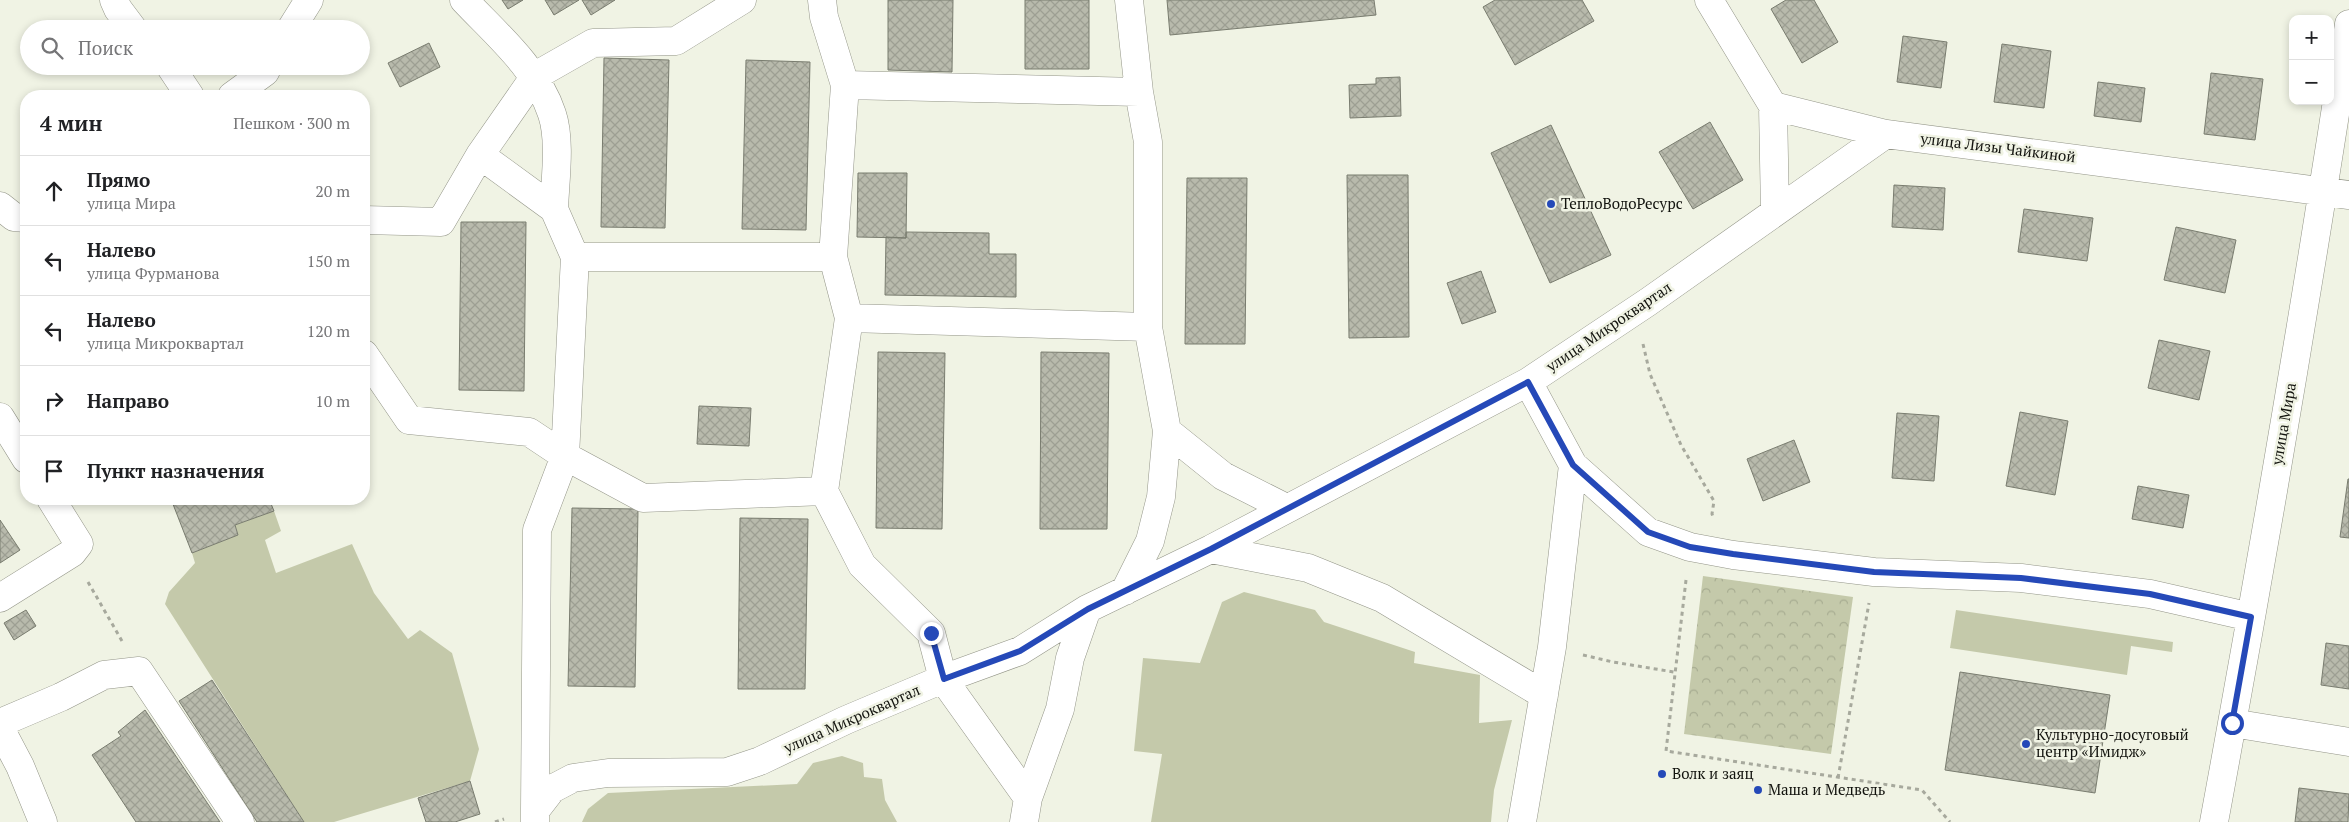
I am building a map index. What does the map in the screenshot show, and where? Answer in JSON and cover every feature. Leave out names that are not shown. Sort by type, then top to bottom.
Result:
[{"type":"street","points":[[114,0],[127,20]]},
{"type":"street","points":[[296,20],[308,0]]},
{"type":"street","points":[[464,0],[535,76],[552,115],[556,149],[554,209],[576,257],[564,456],[537,530],[535,816]]},
{"type":"street","points":[[370,220],[441,222],[480,155],[535,76],[593,44],[676,41],[742,0]]},
{"type":"street","points":[[822,0],[824,17],[846,85],[833,256],[849,318],[824,490],[862,565],[931,633],[944,679],[1026,810]]},
{"type":"street","points":[[1125,591],[1150,541],[1162,497],[1168,431],[1148,327],[1148,142],[1139,92],[1130,0]]},
{"type":"street","points":[[1709,0],[1772,106],[1775,212]]},
{"type":"street","name":"улица Мира","points":[[2214,822],[2251,617],[2336,193],[2349,24]]},
{"type":"street","points":[[176,75],[186,90]]},
{"type":"street","points":[[240,90],[261,75]]},
{"type":"street","points":[[846,85],[1139,92]]},
{"type":"street","name":"улица Лизы Чайкиной","points":[[1772,106],[1886,134],[2336,193]]},
{"type":"street","name":"улица Микроквартал","points":[[535,816],[552,788],[573,778],[608,773],[727,772],[760,761],[846,720],[944,679],[1020,651],[1088,609],[1211,549],[1528,382],[1648,302],[1886,134]]},
{"type":"street","points":[[480,155],[554,209]]},
{"type":"street","points":[[0,206],[14,217],[20,218]]},
{"type":"street","points":[[576,257],[833,256]]},
{"type":"street","points":[[849,318],[1148,327]]},
{"type":"street","points":[[370,363],[409,420],[529,432],[564,456],[643,498],[824,490]]},
{"type":"street","points":[[1528,382],[1573,465],[1648,532],[1690,547],[1874,572],[2021,578],[2150,594],[2251,617]]},
{"type":"street","points":[[0,417],[20,449]]},
{"type":"street","points":[[1168,431],[1223,476],[1286,508]]},
{"type":"street","points":[[1522,822],[1544,695],[1573,465]]},
{"type":"street","points":[[0,598],[72,553],[79,544],[55,505]]},
{"type":"street","points":[[1211,549],[1308,568],[1382,598],[1544,695]]},
{"type":"street","points":[[1026,810],[1060,709],[1070,658],[1088,609]]},
{"type":"street","points":[[0,723],[61,697],[104,675],[139,671],[240,822]]},
{"type":"street","points":[[2232,723],[2349,742]]},
{"type":"street","points":[[0,728],[20,766],[43,822]]},
{"type":"path","points":[[1648,302],[1642,340],[1650,374],[1680,445],[1714,501],[1712,514],[1718,533],[1733,554]]},
{"type":"path","points":[[72,553],[139,671]]},
{"type":"path","points":[[1687,576],[1666,751],[1922,790],[1950,822]]},
{"type":"path","points":[[1838,778],[1869,600]]},
{"type":"path","points":[[1613,662],[1674,672]]},
{"type":"green space","points":[[274,511],[281,531],[265,540],[276,573],[352,544],[374,593],[408,639],[420,630],[452,653],[479,749],[470,781],[334,822],[304,822],[165,604],[169,592],[195,563],[192,553],[238,535],[235,525]]},
{"type":"green space","points":[[1703,576],[1853,597],[1831,754],[1684,734]]},
{"type":"green space","points":[[1244,592],[1315,610],[1324,622],[1415,652],[1414,663],[1480,675],[1479,723],[1512,720],[1494,790],[1491,822],[1151,822],[1162,754],[1134,751],[1143,658],[1200,663],[1222,602]]},
{"type":"green space","points":[[1956,610],[2173,642],[2172,652],[2131,646],[2127,675],[1950,648]]},
{"type":"green space","points":[[842,756],[863,763],[864,777],[882,779],[885,800],[897,822],[582,822],[588,809],[608,793],[797,784],[813,763]]},
{"type":"building","points":[[502,0],[523,0],[508,9]]},
{"type":"building","points":[[545,0],[579,0],[554,15]]},
{"type":"building","points":[[582,0],[615,0],[591,15]]},
{"type":"building","points":[[888,0],[953,0],[952,72],[888,70]]},
{"type":"building","points":[[1025,0],[1089,0],[1089,69],[1025,69]]},
{"type":"building","points":[[1167,0],[1374,0],[1376,15],[1170,35]]},
{"type":"building","points":[[1495,0],[1582,0],[1594,21],[1515,65],[1483,7]]},
{"type":"building","points":[[1786,0],[1814,0],[1838,42],[1802,63],[1771,9]]},
{"type":"building","points":[[1903,36],[1947,42],[1941,88],[1897,82]]},
{"type":"building","points":[[429,43],[440,67],[400,87],[388,63]]},
{"type":"building","points":[[2002,44],[2051,51],[2044,108],[1994,102]]},
{"type":"building","points":[[604,58],[669,60],[665,228],[601,227]]},
{"type":"building","points":[[746,60],[810,62],[806,230],[742,229]]},
{"type":"building","points":[[2211,73],[2263,79],[2255,140],[2204,134]]},
{"type":"building","points":[[1400,77],[1401,116],[1350,118],[1349,85],[1376,84],[1376,78]]},
{"type":"building","points":[[2098,82],[2145,88],[2141,122],[2094,116]]},
{"type":"building","points":[[1710,122],[1743,180],[1693,209],[1659,152]]},
{"type":"building","name":"ТеплоВодоРесурс","points":[[1551,125],[1611,255],[1550,283],[1491,153]]},
{"type":"building","points":[[858,173],[907,173],[906,238],[857,237]]},
{"type":"building","points":[[1347,175],[1408,175],[1409,337],[1349,338]]},
{"type":"building","points":[[1187,178],[1247,178],[1245,344],[1185,344]]},
{"type":"building","points":[[1894,185],[1945,188],[1943,230],[1892,227]]},
{"type":"building","points":[[2024,209],[2093,218],[2087,261],[2018,252]]},
{"type":"building","points":[[461,222],[526,222],[524,391],[459,390]]},
{"type":"building","points":[[2176,227],[2236,240],[2225,293],[2164,280]]},
{"type":"building","points":[[906,232],[989,233],[989,254],[1016,254],[1016,297],[885,295],[886,237],[906,238]]},
{"type":"building","points":[[1481,271],[1496,312],[1462,324],[1447,283]]},
{"type":"building","points":[[2159,340],[2210,351],[2199,400],[2148,388]]},
{"type":"building","points":[[878,352],[945,353],[942,529],[876,528]]},
{"type":"building","points":[[1041,352],[1109,353],[1107,529],[1040,529]]},
{"type":"building","points":[[699,406],[751,408],[749,446],[697,444]]},
{"type":"building","points":[[2020,412],[2068,421],[2055,495],[2006,486]]},
{"type":"building","points":[[1897,413],[1939,416],[1934,481],[1892,478]]},
{"type":"building","points":[[1794,440],[1810,482],[1763,501],[1747,459]]},
{"type":"building","points":[[2349,479],[2349,538],[2340,537]]},
{"type":"building","points":[[2138,486],[2189,495],[2183,528],[2132,519]]},
{"type":"building","points":[[173,505],[272,505],[274,511],[235,525],[238,535],[192,553]]},
{"type":"building","points":[[572,508],[638,509],[635,687],[568,686]]},
{"type":"building","points":[[740,518],[808,519],[805,689],[738,689]]},
{"type":"building","points":[[0,520],[20,550],[0,563]]},
{"type":"building","points":[[26,610],[36,626],[14,640],[4,623]]},
{"type":"building","points":[[2326,643],[2349,646],[2349,689],[2321,685]]},
{"type":"building","name":"Культурно-досуговый центр «Имидж»","points":[[1960,672],[2110,695],[2095,793],[1945,770]]},
{"type":"building","points":[[212,680],[304,822],[257,822],[179,701]]},
{"type":"building","points":[[145,710],[220,822],[136,822],[92,755],[121,736],[118,732]]},
{"type":"building","points":[[470,781],[480,814],[455,822],[426,822],[418,798]]},
{"type":"building","points":[[2299,788],[2349,794],[2348,822],[2295,822]]},
{"type":"place","name":"ТеплоВодоРесурс","points":[[1551,204]]},
{"type":"place","name":"Культурно-досуговый центр «Имидж»","points":[[2026,744]]},
{"type":"place","name":"Волк и заяц","points":[[1662,774]]},
{"type":"place","name":"Маша и Медведь","points":[[1758,790]]},
{"type":"route","points":[[931,633],[944,679],[1020,651],[1088,609],[1211,549],[1528,382],[1573,465],[1648,532],[1690,547],[1874,572],[2021,578],[2097,589],[2150,594],[2251,617],[2232,723]]}]
